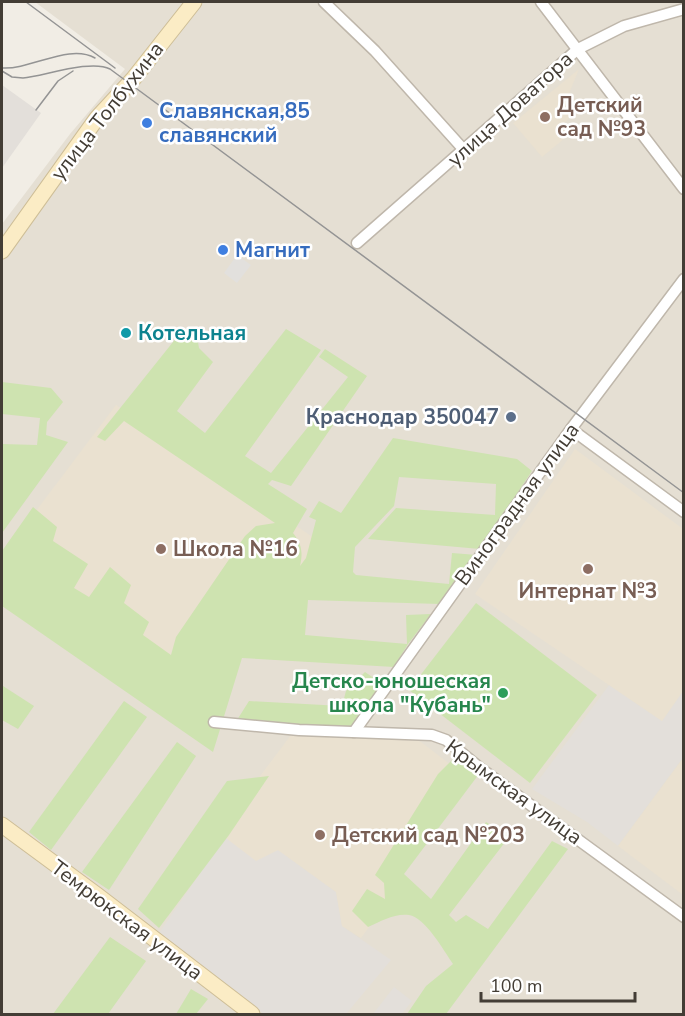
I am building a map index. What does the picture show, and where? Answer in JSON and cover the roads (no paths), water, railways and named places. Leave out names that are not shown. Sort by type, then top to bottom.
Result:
[{"type":"street","name":"улица Толбухина","points":[[2,251],[97,118],[134,78],[194,2]]},
{"type":"street","points":[[324,2],[375,51],[464,150]]},
{"type":"street","points":[[541,2],[684,189]]},
{"type":"street","name":"улица Доватора","points":[[357,243],[578,49],[624,26],[684,9]]},
{"type":"street","name":"Виноградная улица","points":[[354,732],[571,429],[684,279]]},
{"type":"street","points":[[571,429],[684,512]]},
{"type":"street","name":"Крымская улица","points":[[214,722],[299,730],[432,735],[447,740],[489,774],[684,917]]},
{"type":"street","name":"Темрюкская улица","points":[[2,825],[252,1014]]},
{"type":"tram line","points":[[26,2],[115,68]]},
{"type":"tram line","points":[[2,68],[13,68],[62,55],[85,54],[95,58]]},
{"type":"tram line","points":[[2,71],[12,77],[23,78],[80,67],[102,66],[110,69],[684,493]]},
{"type":"tram line","points":[[36,110],[58,81],[73,71]]},
{"type":"place","name":"Детский сад №93","points":[[545,117]]},
{"type":"place","name":"Славянская,85 славянский","points":[[147,123]]},
{"type":"place","name":"Магнит","points":[[223,250]]},
{"type":"place","name":"Котельная","points":[[126,333]]},
{"type":"place","name":"Краснодар 350047","points":[[511,417]]},
{"type":"place","name":"Школа №16","points":[[161,549]]},
{"type":"place","name":"Интернат №3","points":[[588,569]]},
{"type":"place","name":"Детско-юношеская школа \"Кубань\"","points":[[503,693]]},
{"type":"place","name":"Детский сад №203","points":[[320,835]]}]
